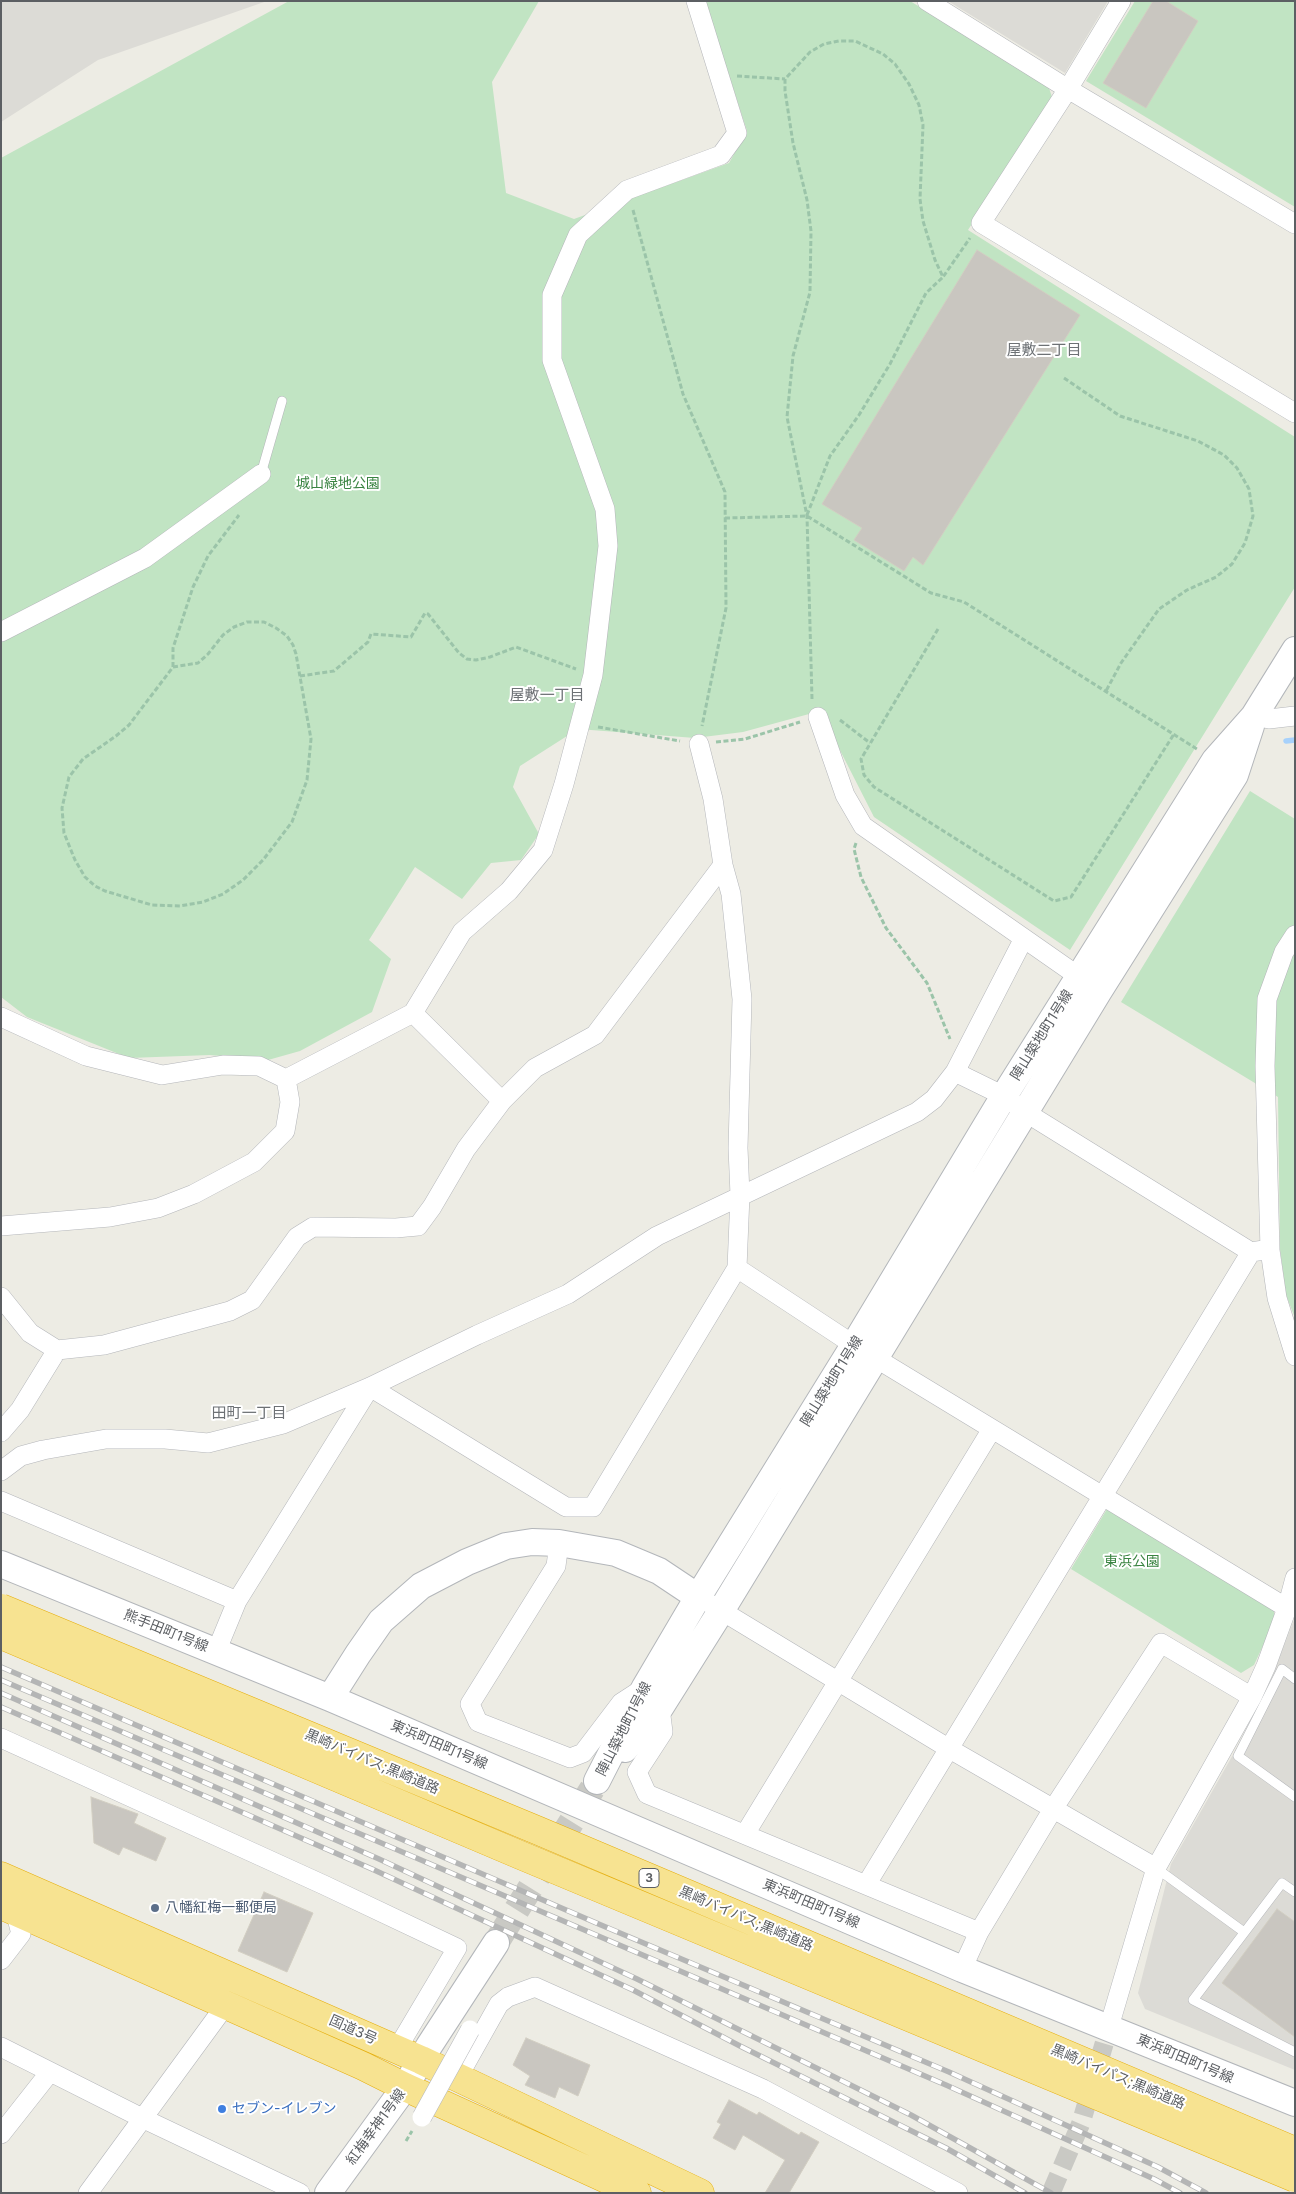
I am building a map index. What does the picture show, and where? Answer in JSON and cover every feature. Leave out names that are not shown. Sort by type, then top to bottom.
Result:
[{"type":"highway","name":"黒崎バイパス;黒崎道路","points":[[1,1608],[530,1827],[1260,2137],[1295,2150]]},
{"type":"highway","name":"黒崎バイパス;黒崎道路","points":[[1,1635],[538,1863],[1295,2178]]},
{"type":"highway","name":"国道3号","points":[[3,1874],[409,2054],[700,2193]]},
{"type":"highway","points":[[8,1908],[363,2066],[405,2088],[638,2193]]},
{"type":"street","points":[[286,1079],[413,1013],[462,932],[509,891],[543,850],[564,784],[593,676],[608,546],[605,509],[552,360],[552,295],[578,235],[627,190],[721,155],[737,133],[696,1]]},
{"type":"street","points":[[927,1],[1068,89],[1295,224]]},
{"type":"street","points":[[1122,1],[1068,89],[981,223],[1295,414]]},
{"type":"street","points":[[1,632],[145,558],[261,474]]},
{"type":"street","name":"陣山築地町1号線","points":[[1254,716],[1235,775],[1089,984],[1004,1096],[854,1345],[698,1597],[645,1687],[597,1781],[660,1708],[721,1611],[1025,1112],[1089,984],[1215,760],[1254,716],[1295,650]]},
{"type":"street","points":[[1254,716],[1269,719],[1295,716]]},
{"type":"street","points":[[818,717],[845,796],[863,826],[1023,940],[1089,984]]},
{"type":"street","points":[[370,1387],[566,1507],[594,1507],[737,1268],[740,1195],[738,1148],[742,999],[731,894],[723,865],[713,800],[699,744]]},
{"type":"street","points":[[2,1300],[30,1333],[57,1350],[104,1345],[230,1311],[252,1300],[297,1237],[313,1227],[396,1228],[418,1226],[432,1207],[466,1149],[502,1101],[534,1068],[595,1035],[723,865]]},
{"type":"street","points":[[1295,935],[1284,952],[1267,999],[1265,1066],[1270,1250],[1277,1298],[1295,1356]]},
{"type":"street","points":[[2,1468],[21,1456],[106,1439],[165,1439],[208,1443],[283,1424],[370,1387],[477,1335],[568,1294],[657,1236],[917,1112],[934,1099],[956,1069],[1023,940]]},
{"type":"street","points":[[413,1013],[502,1101]]},
{"type":"street","points":[[3,1022],[86,1056],[162,1075],[224,1065],[259,1066],[286,1079]]},
{"type":"street","points":[[956,1069],[1004,1096],[1025,1112],[1251,1252],[1270,1250]]},
{"type":"street","points":[[1,1226],[110,1217],[158,1208],[194,1194],[254,1162],[285,1131],[290,1102],[286,1079]]},
{"type":"street","points":[[866,1885],[1251,1252]]},
{"type":"street","points":[[737,1268],[854,1345],[1287,1608]]},
{"type":"street","points":[[1,1432],[20,1410],[57,1350]]},
{"type":"street","points":[[216,1652],[237,1601],[370,1387]]},
{"type":"street","points":[[745,1834],[992,1429]]},
{"type":"street","points":[[1,1501],[237,1601]]},
{"type":"street","points":[[330,1698],[381,1621],[421,1586],[467,1562],[506,1546],[532,1542],[559,1543],[616,1553],[659,1571],[698,1597],[948,1748],[1156,1868]]},
{"type":"street","points":[[559,1543],[556,1566],[470,1704],[478,1722],[570,1758],[583,1753],[621,1703],[645,1687]]},
{"type":"street","name":"熊手田町1号線","points":[[1,1564],[330,1698]]},
{"type":"street","points":[[1109,2027],[1156,1868],[1252,1697],[1266,1666],[1287,1608],[1295,1578]]},
{"type":"street","points":[[962,1969],[979,1932],[1053,1809],[1161,1643],[1252,1697]]},
{"type":"street","name":"東浜町田町1号線","points":[[330,1698],[962,1969],[1109,2027],[1237,2082],[1295,2103]]},
{"type":"street","points":[[660,1708],[662,1732],[637,1772],[647,1794],[979,1932]]},
{"type":"street","points":[[1,1738],[324,1885],[457,1948],[409,2054]]},
{"type":"street","points":[[1,1960],[21,1934],[8,1908],[3,1874]]},
{"type":"street","points":[[409,2054],[496,1943]]},
{"type":"street","points":[[458,2077],[499,2004],[508,1997],[535,1987],[762,2089],[958,2193]]},
{"type":"street","points":[[88,2193],[225,2006]]},
{"type":"street","points":[[422,2117],[470,2030]]},
{"type":"street","points":[[1,2047],[300,2193]]},
{"type":"street","name":"紅梅幸神1号線","points":[[328,2193],[405,2088],[409,2054]]},
{"type":"street","points":[[1,2134],[50,2072]]},
{"type":"lane","points":[[261,474],[282,401]]},
{"type":"lane","points":[[1295,1679],[1282,1670],[1238,1756],[1295,1797]]},
{"type":"lane","points":[[1156,1868],[1244,1932]]},
{"type":"lane","points":[[1295,1892],[1282,1883],[1194,2000],[1295,2052]]},
{"type":"path","points":[[818,717],[812,698],[807,516],[787,417],[793,356],[810,292],[811,231],[807,200],[792,143],[785,78],[810,52],[824,44],[839,41],[856,41],[866,45],[883,54],[895,64],[909,84],[919,105],[923,125],[920,199],[923,221],[943,276]]},
{"type":"path","points":[[719,75],[785,78]]},
{"type":"path","points":[[627,190],[683,394],[725,492],[726,608],[699,744]]},
{"type":"path","points":[[807,516],[830,456],[890,364],[926,293],[943,276],[981,223]]},
{"type":"path","points":[[1064,378],[1120,416],[1198,441],[1224,455],[1237,468],[1248,489],[1253,516],[1245,543],[1232,564],[1216,576],[1187,590],[1159,609],[1121,663],[1106,691]]},
{"type":"path","points":[[173,667],[198,664],[223,635],[234,627],[247,622],[264,622],[282,632],[293,645],[311,739],[307,780],[292,822],[264,860],[243,880],[223,894],[203,902],[180,906],[152,905],[105,891],[85,876],[74,860],[64,833],[62,808],[68,777],[83,759],[130,724],[173,667],[173,648],[193,587],[208,556],[243,507]]},
{"type":"path","points":[[725,518],[807,516],[932,593],[964,602],[1215,760]]},
{"type":"path","points":[[300,676],[334,671],[368,642],[371,634],[410,637],[425,613],[428,614],[459,653],[467,659],[476,660],[490,657],[516,647],[593,676]]},
{"type":"path","points":[[938,629],[861,759],[864,775],[874,787],[1054,901],[1071,898],[1174,734]]},
{"type":"path","points":[[580,724],[699,744],[746,739],[818,717],[838,719],[870,743]]},
{"type":"path","points":[[863,826],[854,849],[861,877],[886,928],[927,983],[944,1022],[956,1069]]},
{"type":"shaded area","points":[[1,1],[267,1],[98,60],[1,122]]},
{"type":"shaded area","points":[[948,1],[1108,1],[1065,73]]},
{"type":"shaded area","points":[[1295,1617],[1295,2070],[1145,2009],[1138,1993],[1171,1864],[1260,1707]]},
{"type":"green space","name":"城山緑地公園","points":[[289,1],[539,1],[492,82],[506,193],[574,219],[729,163],[747,131],[705,1],[910,1],[1048,85],[1052,97],[968,230],[1295,437],[1295,587],[1070,950],[874,817],[820,711],[743,732],[695,738],[578,729],[520,766],[513,787],[539,834],[521,860],[491,863],[462,899],[415,867],[369,940],[391,959],[372,1012],[300,1051],[268,1060],[210,1055],[129,1058],[27,1017],[1,997],[1,158]]},
{"type":"green space","points":[[1135,1],[1295,1],[1295,207],[1086,81]]},
{"type":"green space","points":[[1250,791],[1295,819],[1295,1318],[1286,1295],[1280,1249],[1278,1097],[1121,1002]]},
{"type":"green space","name":"東浜公園","points":[[1110,1504],[1274,1608],[1274,1622],[1254,1665],[1241,1673],[1071,1569]]},
{"type":"building","points":[[1153,1],[1166,1],[1198,21],[1146,108],[1103,83]]},
{"type":"building","points":[[977,250],[1080,315],[923,565],[913,557],[904,571],[854,540],[862,528],[822,504]]},
{"type":"building","points":[[91,1797],[138,1814],[134,1823],[166,1838],[156,1861],[123,1847],[119,1855],[94,1843]]},
{"type":"building","points":[[264,1892],[313,1913],[287,1972],[238,1951]]},
{"type":"building","points":[[1277,1909],[1295,1922],[1295,2037],[1222,1983]]},
{"type":"building","points":[[526,2038],[590,2065],[578,2096],[559,2087],[555,2098],[525,2085],[530,2076],[513,2065]]},
{"type":"building","points":[[729,2100],[757,2115],[759,2112],[799,2135],[801,2132],[819,2142],[789,2193],[765,2193],[785,2160],[743,2135],[735,2150],[713,2138],[721,2124],[717,2122]]},
{"type":"waterway","points":[[1286,741],[1295,740]]},
{"type":"tunnel","points":[[496,1943],[597,1781]]},
{"type":"tunnel","points":[[1051,2193],[1081,2123],[1109,2027]]},
{"type":"railway","points":[[1,1667],[601,1925],[949,2072],[1158,2167],[1206,2193]]},
{"type":"railway","points":[[1,1680],[946,2085],[1154,2179],[1180,2193]]},
{"type":"railway","points":[[1,1693],[379,1859],[637,1979],[911,2115],[1051,2193]]},
{"type":"railway","points":[[1,1707],[372,1869],[633,1990],[740,2046],[946,2148],[1025,2193]]},
{"type":"place","name":"八幡紅梅一郵便局","points":[[155,1908]]},
{"type":"place","name":"セブン-イレブン","points":[[222,2109]]},
{"type":"district","name":"屋敷二丁目","points":[[1044,350]]},
{"type":"district","name":"屋敷一丁目","points":[[547,695]]},
{"type":"district","name":"田町一丁目","points":[[249,1413]]}]
